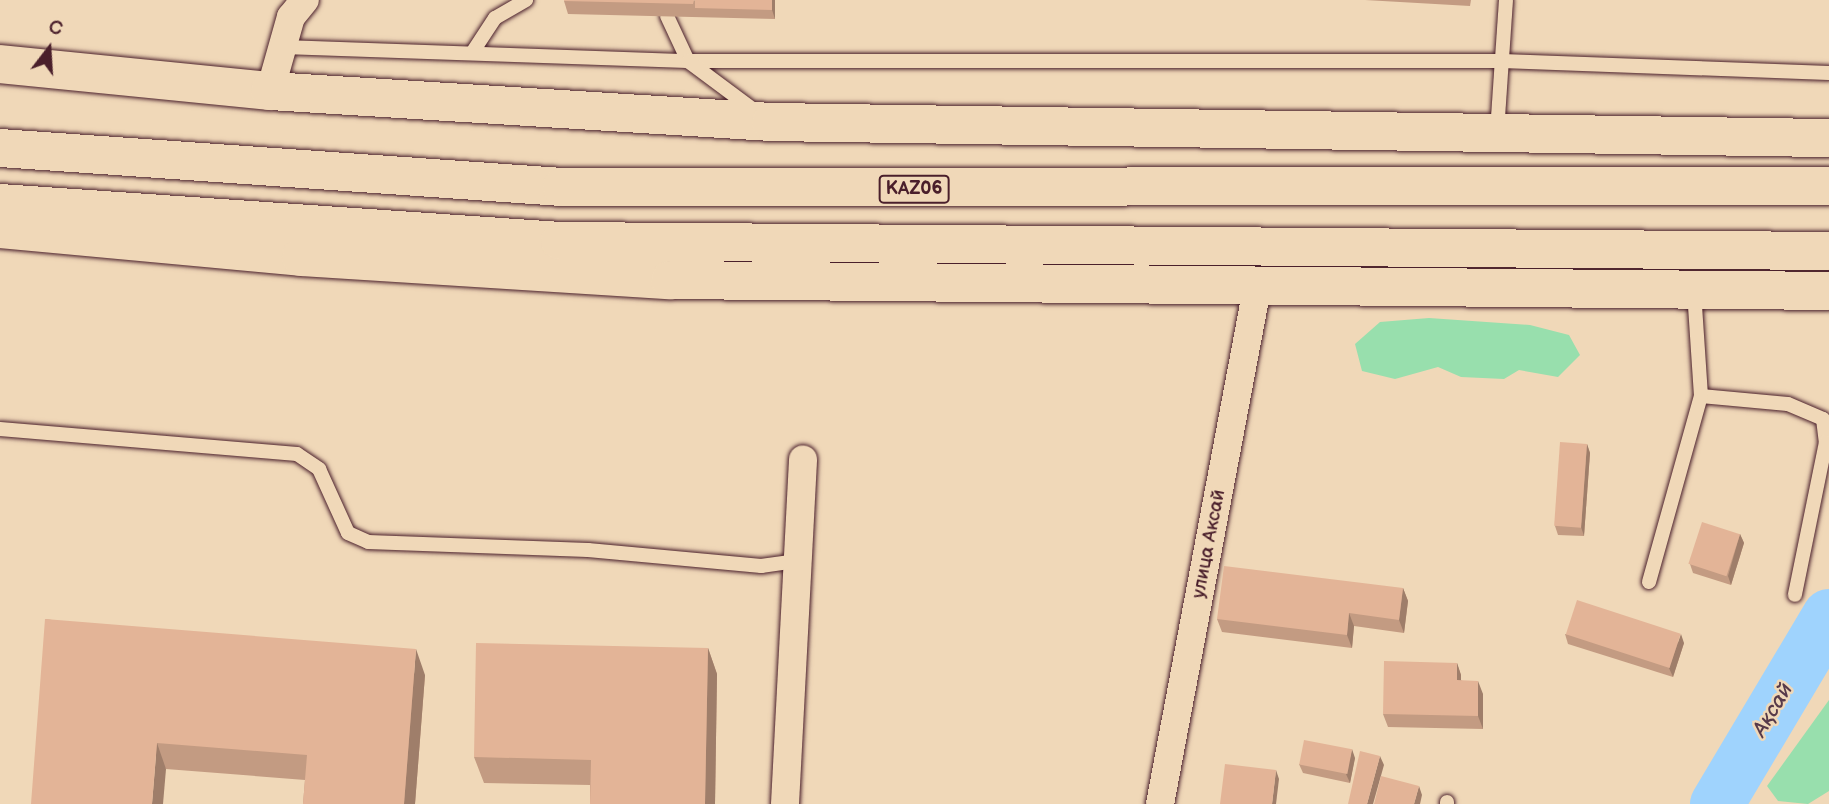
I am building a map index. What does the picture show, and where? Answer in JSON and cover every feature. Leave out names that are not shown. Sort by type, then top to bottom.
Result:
[{"type":"main road","points":[[0,64],[270,92],[771,122],[1829,138]]},
{"type":"main road","name":"KАZ06","points":[[0,148],[562,187],[1829,186]]},
{"type":"main road","points":[[0,203],[560,241],[1829,251]]},
{"type":"main road","points":[[0,229],[301,257],[670,280],[1829,291]]},
{"type":"street","points":[[270,92],[291,17],[305,0]]},
{"type":"street","name":"улица Аксай","points":[[1160,804],[1258,284]]},
{"type":"street","points":[[785,804],[803,459]]},
{"type":"lane","points":[[472,53],[495,18],[526,0]]},
{"type":"lane","points":[[1497,133],[1506,0]]},
{"type":"lane","points":[[667,16],[688,61],[771,122]]},
{"type":"lane","points":[[283,47],[688,61],[1502,61],[1829,73]]},
{"type":"lane","points":[[1649,582],[1701,396],[1694,290]]},
{"type":"lane","points":[[1701,396],[1788,404],[1823,419],[1826,442],[1795,595]]},
{"type":"lane","points":[[0,429],[297,454],[319,469],[348,533],[368,542],[587,550],[761,566],[797,561]]},
{"type":"green space","points":[[1429,318],[1530,325],[1569,335],[1580,355],[1558,377],[1519,370],[1504,379],[1461,377],[1438,367],[1395,379],[1362,371],[1355,344],[1380,322]]},
{"type":"green space","points":[[1829,700],[1829,791],[1808,804],[1778,801],[1767,786]]},
{"type":"building","points":[[564,0],[694,0],[693,4]]},
{"type":"building","points":[[695,0],[772,0],[772,10],[695,8]]},
{"type":"building","points":[[1560,442],[1587,444],[1581,528],[1554,526]]},
{"type":"building","points":[[1702,522],[1740,534],[1726,576],[1688,564]]},
{"type":"building","points":[[1224,566],[1403,588],[1399,620],[1349,613],[1347,635],[1217,619]]},
{"type":"building","points":[[1577,600],[1681,634],[1670,668],[1566,634]]},
{"type":"building","points":[[45,619],[416,649],[404,804],[303,804],[307,755],[157,743],[152,804],[31,804]]},
{"type":"building","points":[[476,643],[708,648],[705,804],[590,804],[591,760],[474,757]]},
{"type":"building","points":[[1384,661],[1457,663],[1457,680],[1478,681],[1478,716],[1383,714]]},
{"type":"building","points":[[1304,740],[1352,749],[1347,774],[1299,765]]},
{"type":"building","points":[[1360,751],[1380,756],[1367,804],[1348,804]]},
{"type":"building","points":[[1225,764],[1276,770],[1272,804],[1220,804]]},
{"type":"building","points":[[1381,776],[1419,786],[1414,804],[1374,804]]},
{"type":"waterway","name":"Ақсай","points":[[1717,804],[1829,616]]}]
